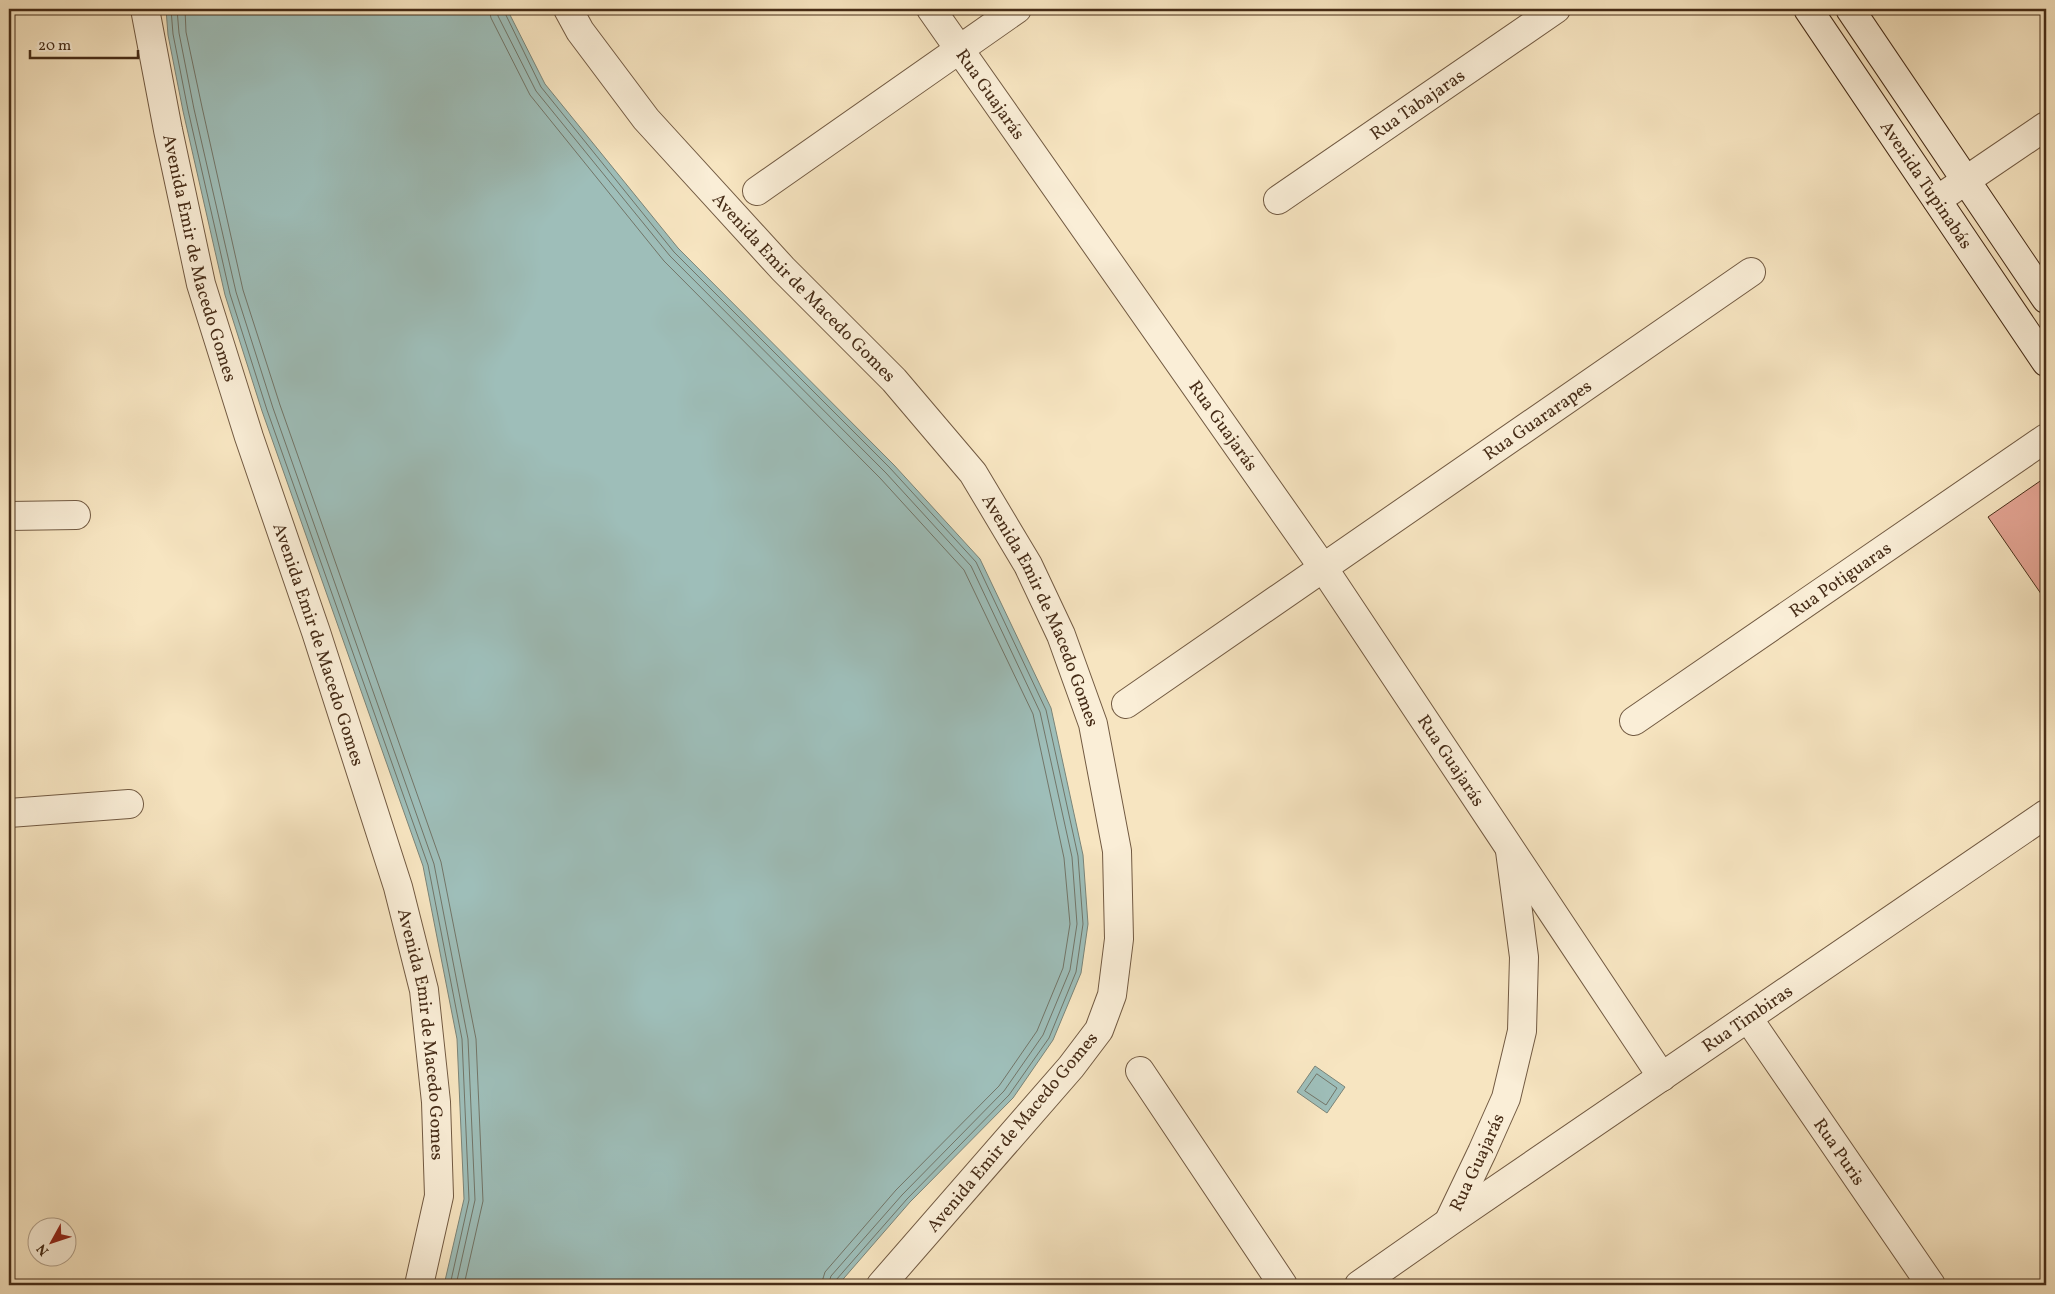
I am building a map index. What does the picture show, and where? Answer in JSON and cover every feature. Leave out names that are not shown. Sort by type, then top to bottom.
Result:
[{"type":"street","name":"Avenida Emir de Macedo Gomes","points":[[146,9],[168,130],[201,284],[249,437],[316,632],[398,887],[424,990],[436,1102],[439,1196],[419,1285]]},
{"type":"street","name":"Avenida Emir de Macedo Gomes","points":[[568,9],[580,31],[646,119],[783,269],[894,380],[973,473],[1028,565],[1061,635],[1093,724],[1117,851],[1119,939],[1112,994],[1099,1030],[1071,1067],[881,1285]]},
{"type":"street","name":"Rua Guajarás","points":[[931,9],[1324,568],[1662,1077]]},
{"type":"street","points":[[757,191],[1017,9]]},
{"type":"street","name":"Rua Tabajaras","points":[[1278,200],[1556,9]]},
{"type":"street","name":"Avenida Tupinabás","points":[[1808,9],[2046,362]]},
{"type":"street","name":"Avenida Tupinabás","points":[[1850,9],[2046,298]]},
{"type":"street","points":[[1937,200],[2046,126]]},
{"type":"street","name":"Rua Guararapes","points":[[1126,704],[1751,272]]},
{"type":"street","name":"Rua Potiguaras","points":[[1634,721],[2046,438]]},
{"type":"street","points":[[9,516],[76,515]]},
{"type":"street","points":[[9,813],[129,804]]},
{"type":"street","name":"Rua Timbiras","points":[[1449,1222],[2046,814]]},
{"type":"street","name":"Rua Guajarás","points":[[1359,1285],[1449,1222],[1506,1098],[1522,1031],[1524,957],[1509,846]]},
{"type":"street","name":"Rua Puris","points":[[1748,1018],[1932,1285]]},
{"type":"street","points":[[1140,1071],[1283,1285]]},
{"type":"water","points":[[166,9],[507,9],[545,84],[678,248],[894,465],[980,559],[1051,708],[1083,855],[1088,924],[1081,973],[1053,1040],[1013,1098],[910,1202],[838,1285],[444,1285],[464,1199],[457,1039],[423,866],[262,411],[225,295],[183,111],[168,35]]},
{"type":"water","points":[[1315,1066],[1345,1087],[1327,1113],[1297,1092]]},
{"type":"building","points":[[2046,477],[2046,601],[1988,517]]}]
